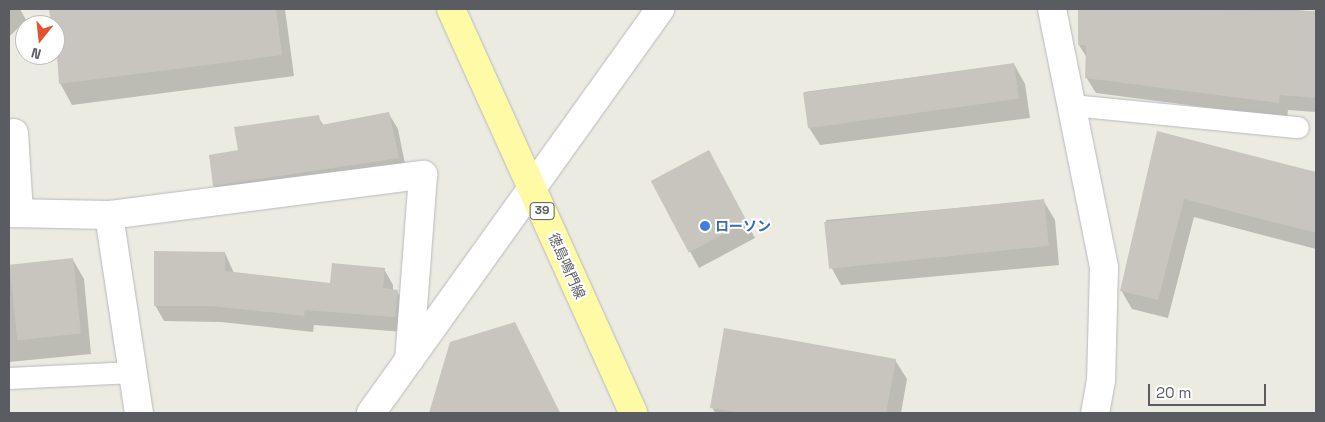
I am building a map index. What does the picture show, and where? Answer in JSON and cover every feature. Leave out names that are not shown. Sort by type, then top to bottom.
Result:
[{"type":"main road","name":"徳島鳴門線","points":[[451,9],[633,413]]},
{"type":"street","points":[[370,413],[532,190],[660,9]]},
{"type":"street","points":[[1052,9],[1104,268],[1101,380],[1095,413]]},
{"type":"street","points":[[14,133],[14,213],[110,215],[423,175],[409,360]]},
{"type":"street","points":[[110,215],[139,413]]},
{"type":"lane","points":[[1072,105],[1298,127]]},
{"type":"lane","points":[[9,378],[133,372]]},
{"type":"building","points":[[49,9],[276,9],[282,55],[59,84],[58,65],[65,65],[65,15],[50,15]]},
{"type":"building","points":[[1078,9],[1316,11],[1316,98],[1280,95],[1279,103],[1085,78],[1086,45],[1078,45]]},
{"type":"building","points":[[1014,63],[1019,99],[808,128],[803,93]]},
{"type":"building","points":[[389,112],[399,158],[213,186],[209,155],[238,150],[234,127],[319,115],[321,125]]},
{"type":"building","points":[[1157,131],[1316,172],[1316,233],[1184,199],[1158,300],[1120,291]]},
{"type":"building","points":[[709,150],[747,222],[689,253],[651,181]]},
{"type":"building","points":[[1044,199],[1049,246],[829,269],[824,222]]},
{"type":"building","points":[[154,251],[225,252],[225,271],[330,283],[332,263],[385,268],[383,288],[398,290],[395,317],[305,310],[304,316],[212,306],[154,306]]},
{"type":"building","points":[[73,258],[81,334],[17,340],[9,265]]},
{"type":"building","points":[[515,322],[560,413],[429,413],[450,342]]},
{"type":"building","points":[[724,328],[896,359],[886,413],[742,413],[710,408]]},
{"type":"place","name":"ローソン","points":[[705,226]]}]
